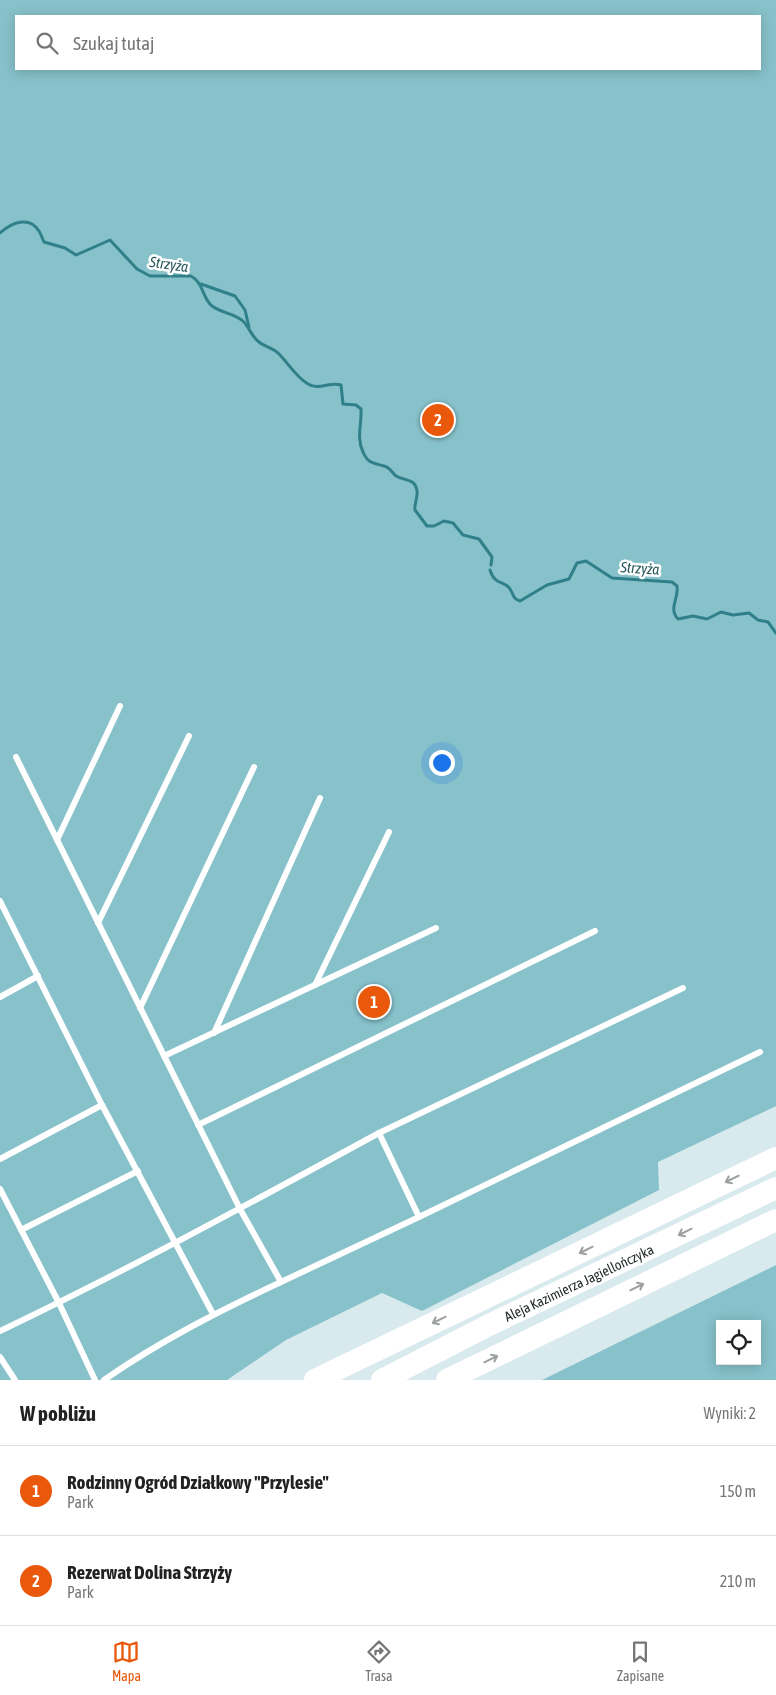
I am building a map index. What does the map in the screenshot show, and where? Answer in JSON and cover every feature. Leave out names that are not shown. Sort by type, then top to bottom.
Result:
[{"type":"highway","points":[[315,1380],[776,1158]]},
{"type":"highway","name":"Aleja Kazimierza Jagiellończyka","points":[[382,1380],[489,1325],[776,1188]]},
{"type":"highway","name":"Aleja Kazimierza Jagiellończyka","points":[[448,1380],[770,1223]]},
{"type":"lane","points":[[57,840],[120,706]]},
{"type":"lane","points":[[98,923],[189,736]]},
{"type":"lane","points":[[16,757],[240,1209],[281,1282]]},
{"type":"lane","points":[[140,1008],[254,767]]},
{"type":"lane","points":[[214,1033],[320,798]]},
{"type":"lane","points":[[314,985],[389,832]]},
{"type":"lane","points":[[0,901],[102,1105],[213,1314]]},
{"type":"lane","points":[[164,1056],[436,928]]},
{"type":"lane","points":[[198,1125],[595,931]]},
{"type":"lane","points":[[0,997],[38,976]]},
{"type":"lane","points":[[0,1331],[59,1303],[240,1209],[379,1133],[682,988]]},
{"type":"lane","points":[[104,1380],[143,1353],[213,1314],[760,1052]]},
{"type":"lane","points":[[0,1159],[102,1105]]},
{"type":"lane","points":[[379,1133],[419,1216]]},
{"type":"lane","points":[[22,1230],[138,1172]]},
{"type":"lane","points":[[0,1189],[59,1303],[95,1380]]},
{"type":"lane","points":[[0,1357],[15,1380]]},
{"type":"shaded area","points":[[0,0],[776,0],[776,1106],[658,1162],[659,1190],[422,1311],[382,1293],[286,1340],[227,1380],[0,1380]]},
{"type":"shaded area","points":[[776,1265],[776,1380],[542,1380]]},
{"type":"waterway","name":"Strzyża","points":[[0,233],[9,226],[20,222],[30,223],[39,231],[44,242],[65,248],[76,255],[110,240],[137,269],[150,276],[191,276],[201,286],[206,299],[212,306],[243,321],[257,340],[277,352],[303,381],[316,387],[333,384],[341,385],[343,404],[356,405],[361,409],[360,441],[367,459],[386,467],[396,476],[409,480],[414,484],[417,493],[415,510],[427,526],[434,526],[444,521],[453,523],[463,535],[479,539],[492,557],[491,565]]},
{"type":"waterway","points":[[201,284],[235,296],[245,310],[249,327]]},
{"type":"waterway","name":"Strzyża","points":[[490,570],[494,578],[508,586],[515,598],[520,601],[547,585],[569,579],[577,563],[586,561],[612,578],[672,582],[677,586],[674,611],[678,619],[693,616],[707,619],[721,612],[733,615],[749,613],[758,620],[768,622],[776,633]]},
{"type":"place","name":"Rezerwat Dolina Strzyży","points":[[438,420]]},
{"type":"place","name":"Rodzinny Ogród Działkowy \"Przylesie\"","points":[[374,1002]]}]
